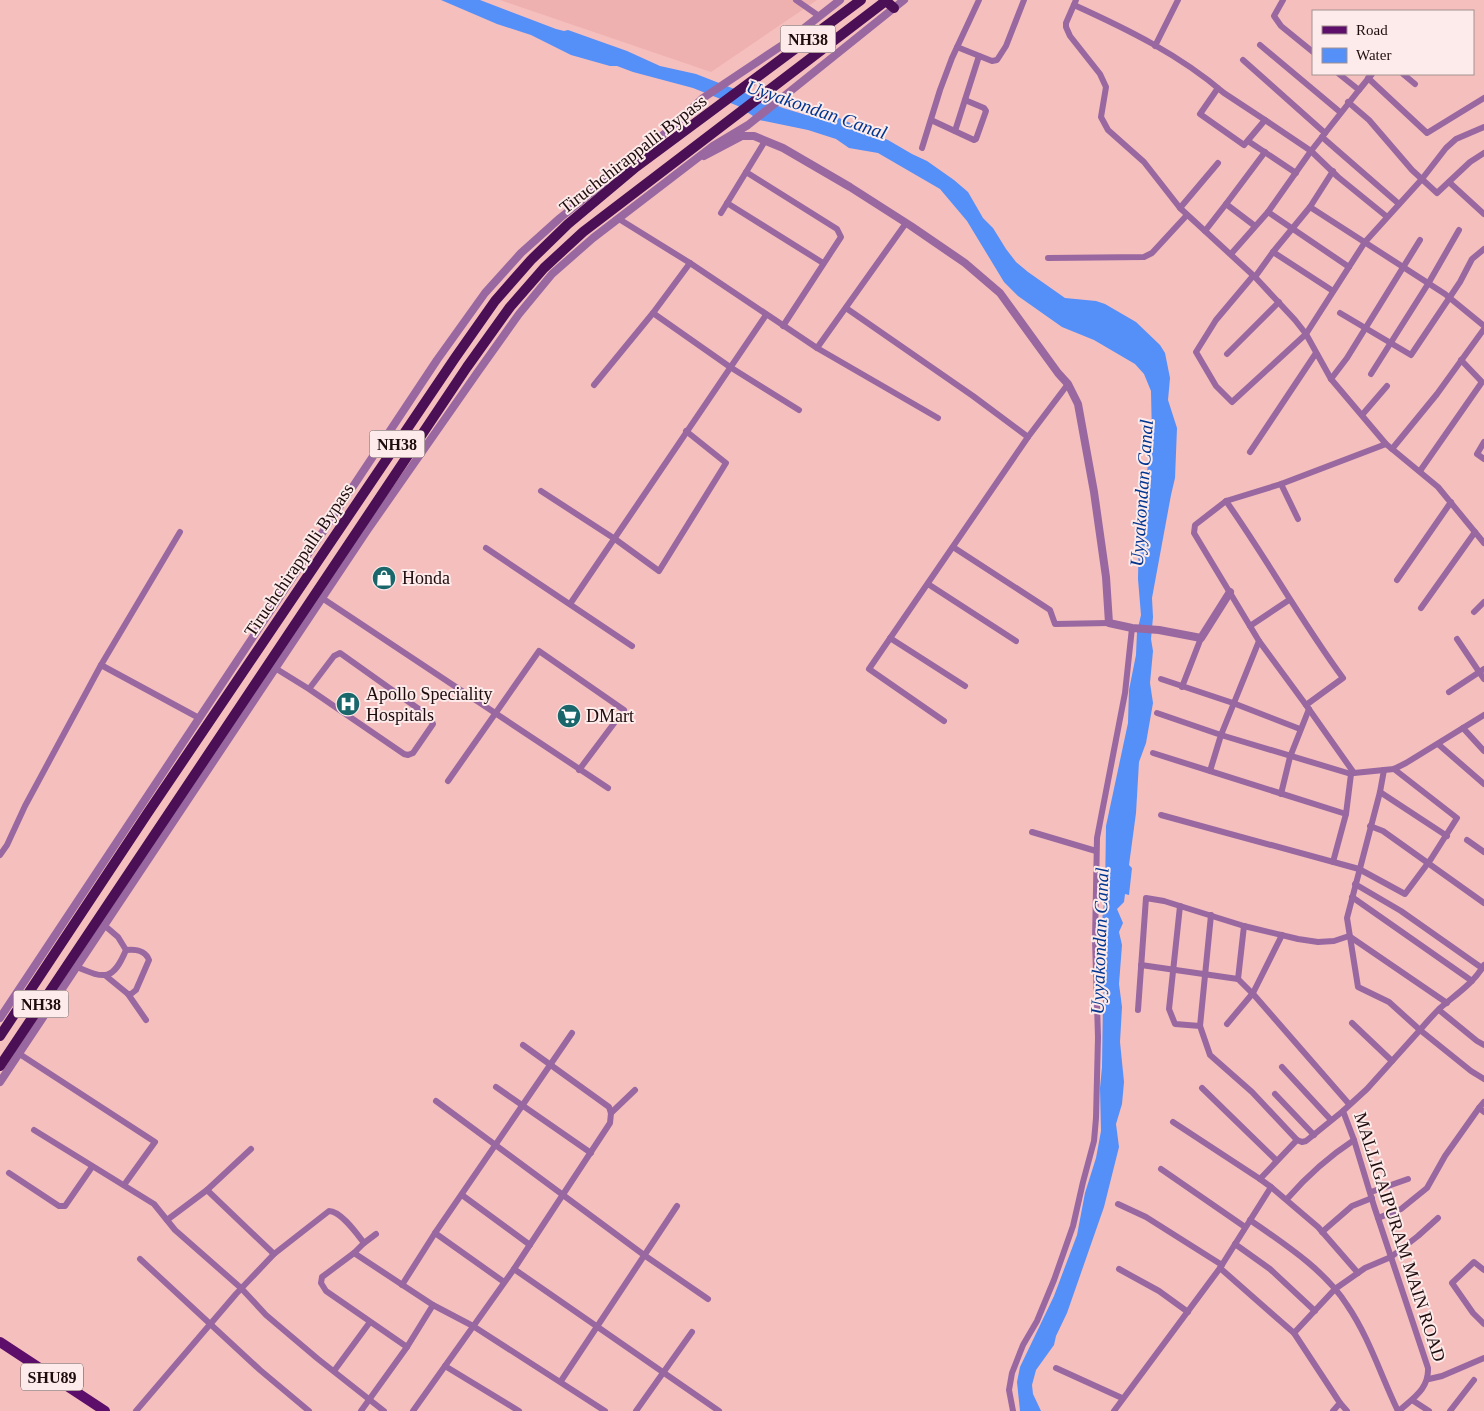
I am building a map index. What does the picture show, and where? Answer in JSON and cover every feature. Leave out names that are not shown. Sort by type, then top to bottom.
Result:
[{"type":"highway","name":"Tiruchchirappalli Bypass","points":[[0,1036],[495,301],[531,260],[568,224],[636,167],[860,0]]},
{"type":"highway","name":"Tiruchchirappalli Bypass","points":[[144,848],[467,366],[510,307],[544,268],[583,232],[688,151],[872,12],[889,3]]},
{"type":"highway","points":[[144,848],[145,862]]},
{"type":"highway","name":"NH38","points":[[0,1066],[144,848]]},
{"type":"main road","name":"SHU89","points":[[0,1342],[105,1411]]},
{"type":"street","points":[[796,0],[819,16]]},
{"type":"street","points":[[0,1018],[437,360],[486,293],[521,253],[560,218],[669,130],[703,98],[784,44],[840,0]]},
{"type":"street","points":[[0,1082],[366,532],[519,314],[552,274],[693,161],[748,124],[783,97],[889,3],[904,0]]},
{"type":"street","points":[[922,148],[940,90],[979,0]]},
{"type":"street","points":[[957,47],[992,61],[997,60],[1006,46],[1024,0]]},
{"type":"street","points":[[1155,46],[1178,0]]},
{"type":"street","points":[[1283,0],[1274,16],[1281,26],[1312,51]]},
{"type":"street","points":[[1386,216],[1311,151],[1218,88],[1180,59],[1074,2],[1066,27],[1070,36],[1100,74],[1106,88],[1101,117],[1108,130],[1144,162],[1180,208],[1231,254],[1279,302],[1306,334],[1331,379],[1386,444],[1420,471],[1451,502],[1484,543]]},
{"type":"street","points":[[1260,45],[1340,112]]},
{"type":"street","points":[[955,131],[979,56]]},
{"type":"street","points":[[1243,60],[1399,204]]},
{"type":"street","points":[[1340,75],[1359,90]]},
{"type":"street","points":[[1404,75],[1415,84]]},
{"type":"street","points":[[1231,254],[1268,212],[1340,112],[1370,76],[1427,133],[1484,98]]},
{"type":"street","points":[[1218,88],[1200,114],[1244,145],[1265,120]]},
{"type":"street","points":[[930,120],[974,140],[976,139],[986,115],[984,108],[965,100]]},
{"type":"street","points":[[1348,102],[1369,120],[1412,170],[1437,192],[1470,162],[1484,153]]},
{"type":"street","points":[[1333,171],[1293,230],[1216,320],[1196,352],[1216,386],[1232,402],[1306,334],[1365,242],[1386,216],[1422,179],[1452,142],[1484,127]]},
{"type":"street","points":[[693,161],[712,153],[742,136],[754,136],[783,148],[906,223],[965,263],[1000,293],[1068,384],[1078,404],[1094,492],[1106,577],[1109,623]]},
{"type":"street","points":[[721,212],[765,141]]},
{"type":"street","points":[[1248,141],[1296,173]]},
{"type":"street","points":[[1205,231],[1265,152]]},
{"type":"street","points":[[1180,208],[1218,163]]},
{"type":"street","points":[[746,172],[837,229],[841,237],[782,326]]},
{"type":"street","points":[[1449,182],[1484,214]]},
{"type":"street","points":[[727,203],[824,264]]},
{"type":"street","points":[[1226,204],[1255,226]]},
{"type":"street","points":[[1310,207],[1449,298],[1484,328],[1437,394],[1392,449]]},
{"type":"street","points":[[1268,212],[1349,267]]},
{"type":"street","points":[[1048,258],[1144,257],[1152,254],[1187,215]]},
{"type":"street","points":[[619,219],[690,263],[817,348],[938,418]]},
{"type":"street","points":[[817,348],[906,223]]},
{"type":"street","points":[[1371,374],[1428,284],[1459,230]]},
{"type":"street","points":[[1331,379],[1420,240]]},
{"type":"street","points":[[1340,313],[1411,355],[1449,298],[1472,259],[1484,249]]},
{"type":"street","points":[[1273,252],[1333,291]]},
{"type":"street","points":[[594,385],[653,313],[690,263]]},
{"type":"street","points":[[1227,354],[1279,302]]},
{"type":"street","points":[[846,308],[973,396],[1028,437]]},
{"type":"street","points":[[653,313],[730,367],[799,410]]},
{"type":"street","points":[[570,604],[766,315]]},
{"type":"street","points":[[1250,452],[1316,353]]},
{"type":"street","points":[[1420,471],[1482,382],[1461,360]]},
{"type":"street","points":[[944,721],[869,670],[1028,437],[1068,384]]},
{"type":"street","points":[[1362,415],[1387,386]]},
{"type":"street","points":[[541,491],[615,539],[659,571],[726,463],[686,431]]},
{"type":"street","points":[[1484,442],[1477,454],[1484,459]]},
{"type":"street","points":[[1334,862],[1346,814],[1352,774],[1308,707],[1259,642],[1194,533],[1195,526],[1226,501],[1282,484],[1386,444]]},
{"type":"street","points":[[1282,484],[1298,518]]},
{"type":"street","points":[[1226,501],[1255,542],[1289,600],[1343,678],[1308,707],[1290,757],[1281,794]]},
{"type":"street","points":[[1396,580],[1451,502]]},
{"type":"street","points":[[0,855],[8,845],[25,806],[101,665],[180,532]]},
{"type":"street","points":[[1421,608],[1475,532]]},
{"type":"street","points":[[953,547],[1050,610],[1055,624],[1109,623],[1201,638]]},
{"type":"street","points":[[486,548],[632,646]]},
{"type":"street","points":[[928,584],[1016,641]]},
{"type":"street","points":[[1182,687],[1201,638],[1230,592]]},
{"type":"street","points":[[322,598],[608,788]]},
{"type":"street","points":[[1250,626],[1289,600]]},
{"type":"street","points":[[1474,612],[1484,602]]},
{"type":"street","points":[[1013,1411],[1009,1390],[1012,1373],[1054,1280],[1074,1226],[1094,1141],[1098,1037],[1095,940],[1096,851],[1125,693],[1132,628]]},
{"type":"street","points":[[890,638],[965,686]]},
{"type":"street","points":[[1457,639],[1482,671],[1484,679]]},
{"type":"street","points":[[1210,771],[1233,703],[1259,642]]},
{"type":"street","points":[[448,781],[539,651],[624,710],[579,770]]},
{"type":"street","points":[[275,668],[408,756],[413,754],[433,724],[430,717],[340,653],[334,656],[309,689]]},
{"type":"street","points":[[101,665],[199,718]]},
{"type":"street","points":[[1448,692],[1482,671]]},
{"type":"street","points":[[1161,679],[1233,703],[1300,729]]},
{"type":"street","points":[[1157,713],[1290,757],[1352,774],[1394,769],[1406,764],[1484,715]]},
{"type":"street","points":[[1463,728],[1484,751]]},
{"type":"street","points":[[1438,744],[1484,784]]},
{"type":"street","points":[[1153,753],[1346,814]]},
{"type":"street","points":[[1161,815],[1359,869],[1405,894],[1447,836],[1457,818],[1394,769]]},
{"type":"street","points":[[1384,770],[1347,918],[1358,987],[1389,1002],[1420,1030],[1471,1071],[1484,1079]]},
{"type":"street","points":[[1380,792],[1447,836]]},
{"type":"street","points":[[1370,826],[1383,831],[1484,903]]},
{"type":"street","points":[[1032,832],[1096,851]]},
{"type":"street","points":[[1467,840],[1484,852]]},
{"type":"street","points":[[1355,884],[1401,911],[1483,966]]},
{"type":"street","points":[[1352,897],[1472,981]]},
{"type":"street","points":[[1138,1010],[1146,898],[1164,901],[1244,926],[1318,942],[1334,941],[1349,936]]},
{"type":"street","points":[[1180,906],[1169,1009],[1175,1024],[1200,1026]]},
{"type":"street","points":[[1210,915],[1200,1026],[1210,1055],[1252,1092],[1297,1140],[1306,1142],[1343,1111]]},
{"type":"street","points":[[104,925],[118,937],[126,950]]},
{"type":"street","points":[[1238,979],[1244,926]]},
{"type":"street","points":[[1227,1024],[1252,993],[1282,935]]},
{"type":"street","points":[[1349,936],[1447,1003]]},
{"type":"street","points":[[126,950],[135,949],[143,952],[149,960],[136,990],[132,994],[128,994]]},
{"type":"street","points":[[77,967],[97,976],[106,976],[117,967],[126,950]]},
{"type":"street","points":[[1141,965],[1238,979],[1349,1104]]},
{"type":"street","name":"MALLIGAIPURAM MAIN ROAD","points":[[1398,1411],[1420,1392],[1429,1379],[1428,1368],[1343,1111],[1367,1089],[1439,1010],[1472,981],[1483,966]]},
{"type":"street","points":[[106,976],[128,994],[146,1020]]},
{"type":"street","points":[[1439,1010],[1477,1041],[1484,1044]]},
{"type":"street","points":[[1352,1023],[1392,1061]]},
{"type":"street","points":[[402,1285],[435,1233],[572,1033]]},
{"type":"street","points":[[523,1045],[609,1107],[612,1113]]},
{"type":"street","points":[[18,1053],[155,1142],[124,1185]]},
{"type":"street","points":[[1282,1067],[1331,1120]]},
{"type":"street","points":[[496,1087],[591,1153]]},
{"type":"street","points":[[1202,1088],[1276,1160]]},
{"type":"street","points":[[413,1411],[514,1270],[610,1123],[612,1113],[635,1090]]},
{"type":"street","points":[[1275,1094],[1314,1135]]},
{"type":"street","points":[[436,1101],[644,1255],[708,1299]]},
{"type":"street","points":[[1378,1218],[1400,1209],[1427,1188],[1445,1156],[1482,1107]]},
{"type":"street","points":[[1173,1122],[1260,1178],[1287,1199],[1322,1232],[1358,1273]]},
{"type":"street","points":[[34,1130],[154,1204],[175,1230],[241,1288],[266,1314],[384,1411]]},
{"type":"street","points":[[1260,1178],[1297,1140]]},
{"type":"street","points":[[1287,1199],[1332,1154],[1354,1140]]},
{"type":"street","points":[[168,1220],[207,1190],[251,1149]]},
{"type":"street","points":[[9,1173],[59,1206],[65,1206],[92,1167]]},
{"type":"street","points":[[1161,1169],[1245,1227]]},
{"type":"street","points":[[1322,1232],[1352,1206],[1408,1179]]},
{"type":"street","points":[[1114,1411],[1221,1267],[1271,1187]]},
{"type":"street","points":[[207,1190],[274,1254]]},
{"type":"street","points":[[462,1195],[530,1245]]},
{"type":"street","points":[[1118,1204],[1146,1217],[1221,1267],[1294,1333],[1346,1411]]},
{"type":"street","points":[[560,1381],[677,1206]]},
{"type":"street","points":[[136,1411],[241,1288],[274,1254],[329,1211],[334,1211],[340,1215],[364,1243]]},
{"type":"street","points":[[1294,1333],[1335,1289],[1358,1273],[1391,1257],[1438,1218]]},
{"type":"street","points":[[1250,1220],[1280,1241],[1335,1289],[1346,1303],[1358,1322],[1398,1411]]},
{"type":"street","points":[[435,1233],[504,1282]]},
{"type":"street","points":[[376,1234],[322,1277],[321,1283],[326,1291],[408,1347]]},
{"type":"street","points":[[1235,1244],[1270,1269],[1315,1311]]},
{"type":"street","points":[[354,1253],[433,1305],[473,1326],[605,1411]]},
{"type":"street","points":[[140,1259],[260,1370],[309,1411]]},
{"type":"street","points":[[1484,1270],[1474,1262],[1452,1283],[1473,1313],[1484,1324]]},
{"type":"street","points":[[1119,1269],[1188,1312]]},
{"type":"street","points":[[514,1270],[719,1411]]},
{"type":"street","points":[[361,1411],[408,1347],[433,1305]]},
{"type":"street","points":[[334,1371],[370,1322]]},
{"type":"street","points":[[636,1411],[692,1332]]},
{"type":"street","points":[[1429,1379],[1483,1361]]},
{"type":"street","points":[[446,1366],[519,1411]]},
{"type":"street","points":[[1056,1368],[1122,1398]]},
{"type":"street","points":[[1450,1411],[1474,1380]]},
{"type":"street","points":[[1412,1400],[1429,1411]]},
{"type":"street","points":[[1333,1411],[1340,1403]]},
{"type":"shaded area","points":[[500,0],[817,0],[711,72]]},
{"type":"water","points":[[441,0],[480,0],[556,29],[568,30],[627,51],[660,66],[696,74],[783,108],[806,115],[839,118],[888,140],[927,161],[968,192],[983,218],[993,228],[1006,249],[1016,262],[1028,272],[1065,298],[1096,301],[1105,304],[1136,322],[1160,345],[1165,353],[1170,378],[1168,400],[1177,428],[1175,478],[1152,598],[1151,639],[1153,651],[1150,683],[1153,703],[1146,743],[1139,762],[1136,813],[1129,865],[1132,868],[1129,895],[1125,894],[1124,902],[1117,909],[1123,923],[1119,932],[1122,945],[1119,984],[1122,1007],[1120,1042],[1124,1082],[1122,1104],[1116,1124],[1119,1147],[1104,1207],[1067,1313],[1056,1336],[1054,1345],[1036,1370],[1032,1385],[1033,1394],[1041,1411],[1020,1411],[1017,1382],[1020,1367],[1054,1296],[1077,1235],[1085,1193],[1096,1158],[1101,1131],[1100,1088],[1105,970],[1102,921],[1105,894],[1106,826],[1128,723],[1129,690],[1141,615],[1138,579],[1139,526],[1152,438],[1151,391],[1144,374],[1135,364],[1094,340],[1062,327],[1018,296],[1004,282],[967,221],[940,189],[878,153],[849,148],[836,139],[808,130],[759,120],[738,106],[693,88],[571,55],[531,35],[497,24]]},
{"type":"place","name":"Honda","points":[[384,578]]},
{"type":"place","name":"Apollo Speciality Hospitals","points":[[348,704]]},
{"type":"place","name":"DMart","points":[[569,716]]},
{"type":"water label","name":"Uyyakondan Canal","points":[[817,109]]},
{"type":"water label","name":"Uyyakondan Canal","points":[[1141,493]]},
{"type":"water label","name":"Uyyakondan Canal","points":[[1099,941]]}]
